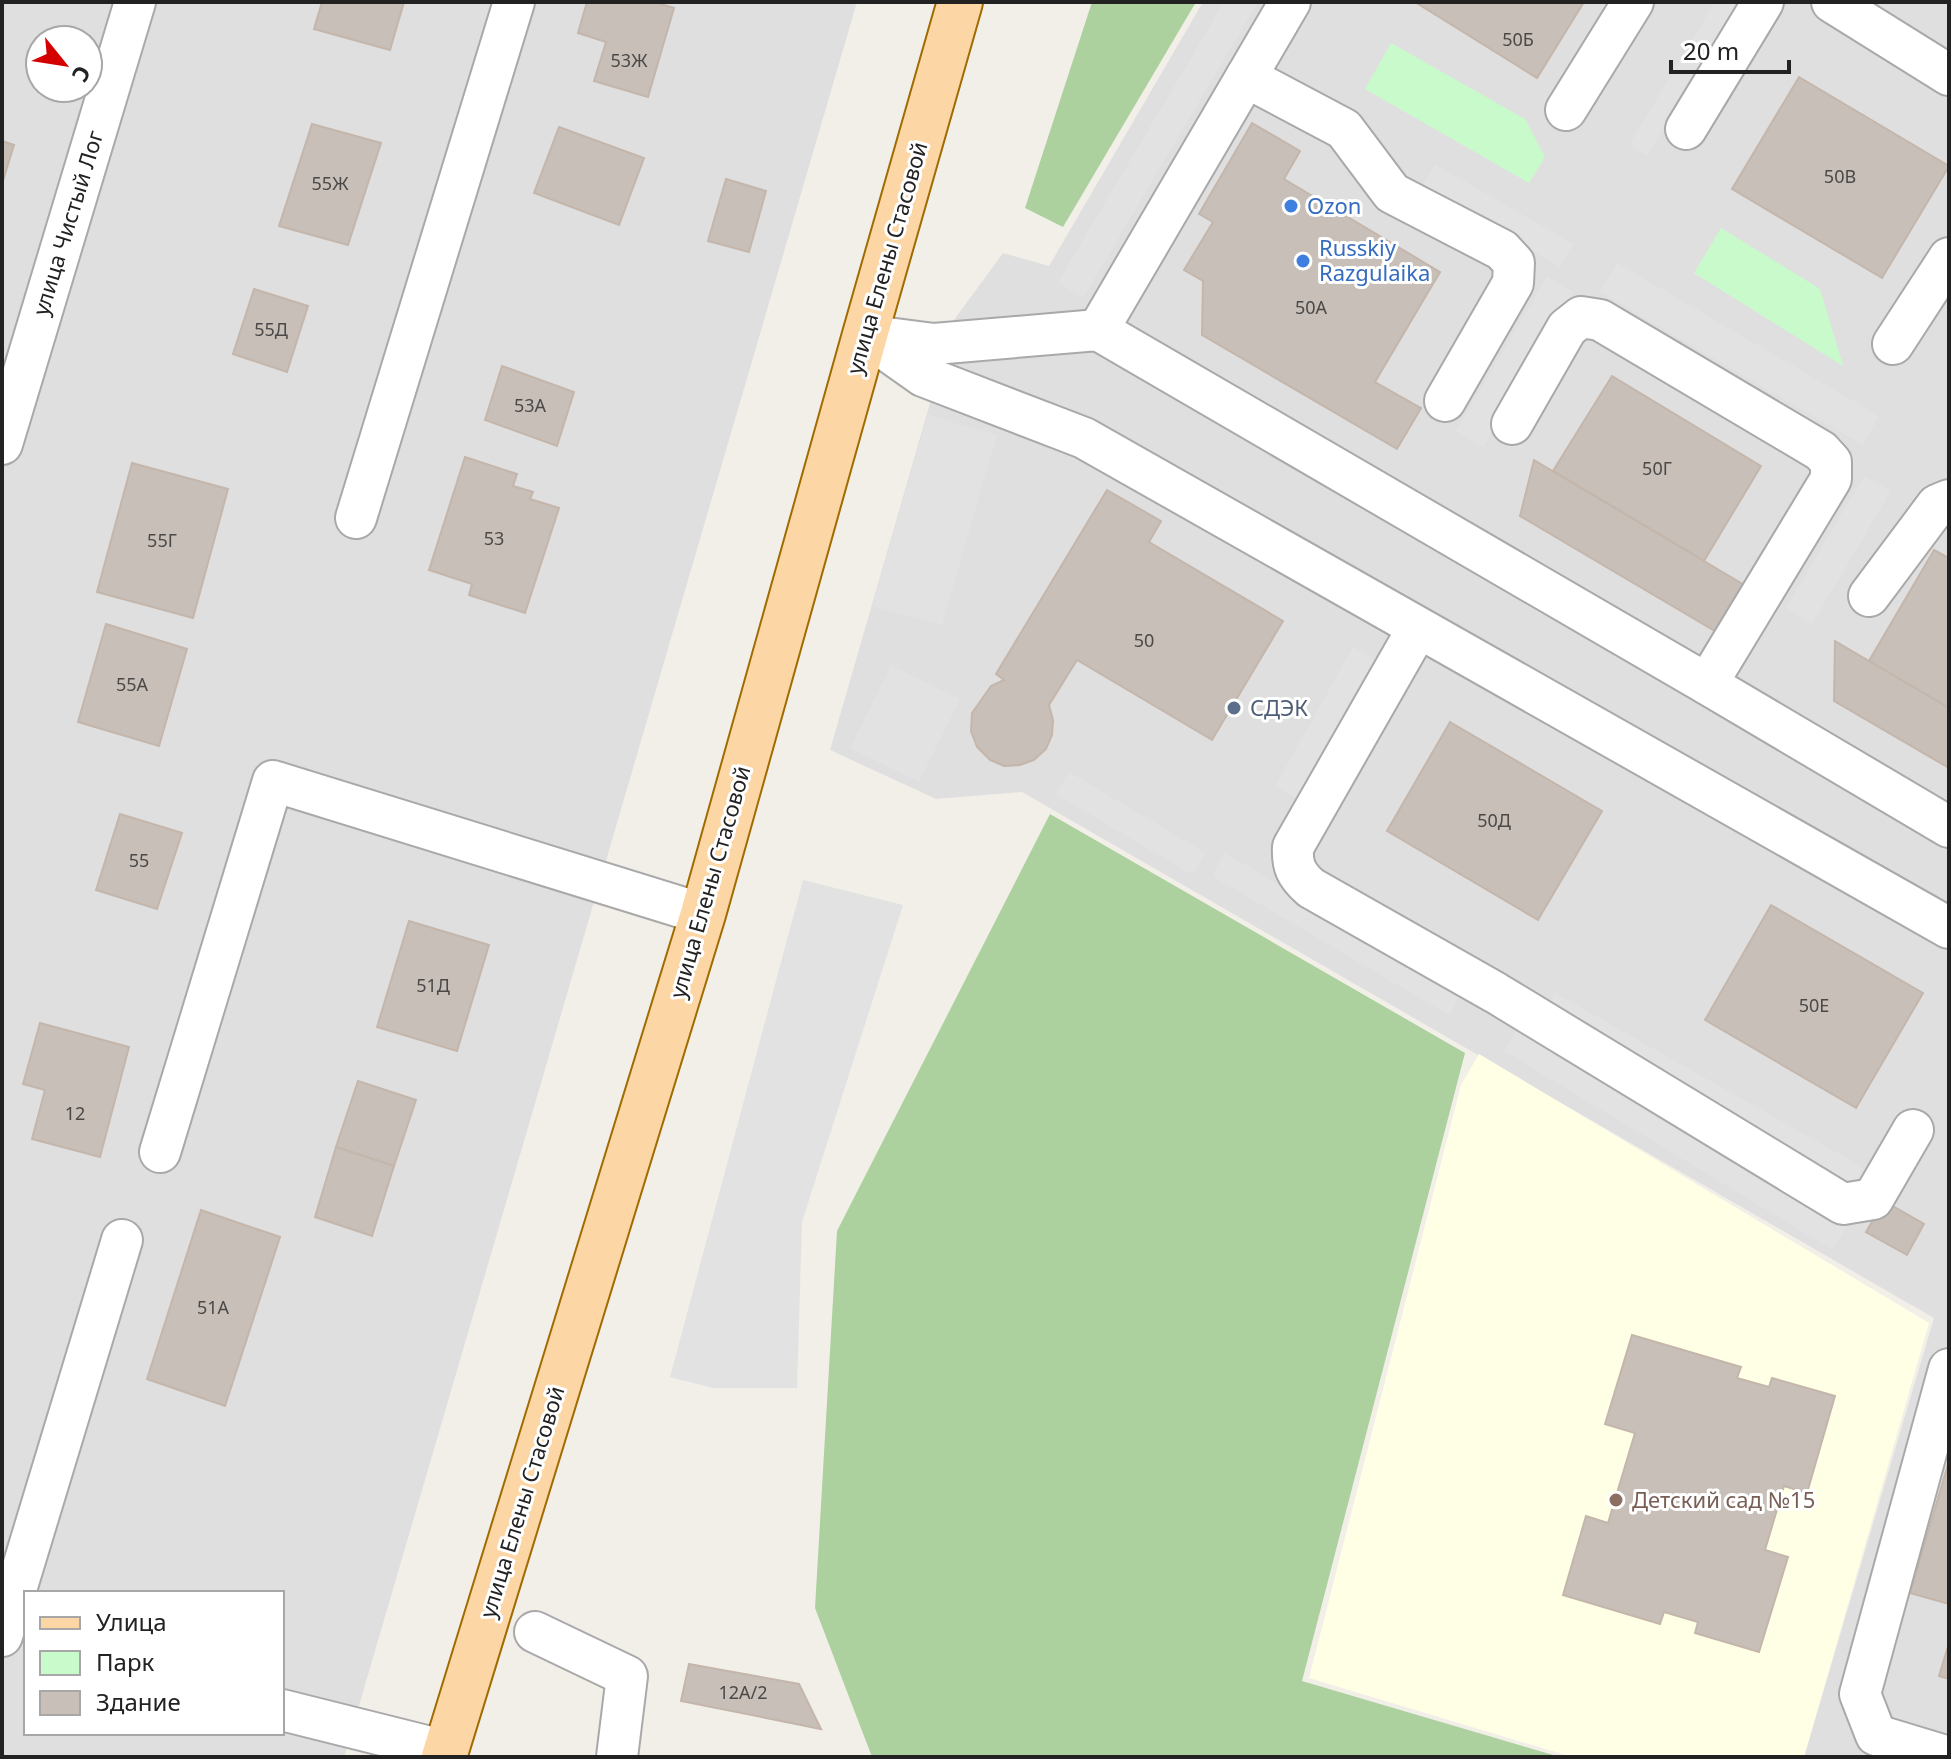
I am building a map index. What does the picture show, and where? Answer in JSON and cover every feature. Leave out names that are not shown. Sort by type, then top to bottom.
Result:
[{"type":"main road","name":"улица Елены Стасовой","points":[[445,1754],[703,914],[960,2]]},
{"type":"street","name":"улица Чистый Лог","points":[[2,444],[135,2]]},
{"type":"street","points":[[356,518],[514,2]]},
{"type":"street","points":[[1098,330],[1290,2]]},
{"type":"street","points":[[1566,110],[1633,2]]},
{"type":"street","points":[[1686,129],[1763,2]]},
{"type":"street","points":[[1832,2],[1949,75]]},
{"type":"street","points":[[1246,77],[1344,129],[1392,193],[1502,250],[1514,263],[1513,283],[1445,401]]},
{"type":"street","points":[[1893,344],[1949,258]]},
{"type":"street","points":[[1512,424],[1567,328],[1581,317],[1600,320],[1821,451],[1831,462],[1831,479],[1707,684]]},
{"type":"street","points":[[865,335],[934,344],[1098,330],[1949,827]]},
{"type":"street","points":[[865,335],[923,376],[1084,438],[1949,928]]},
{"type":"street","points":[[1869,596],[1937,505],[1949,500]]},
{"type":"street","points":[[1418,628],[1293,847],[1292,864],[1299,878],[1311,888],[1496,993],[1843,1204],[1873,1199],[1913,1130]]},
{"type":"street","points":[[160,1152],[273,781],[703,914]]},
{"type":"street","points":[[24,1647],[2,1639],[122,1240]]},
{"type":"street","points":[[1949,1369],[1860,1694],[1876,1735],[1949,1757]]},
{"type":"street","points":[[535,1632],[627,1676],[617,1757]]},
{"type":"street","points":[[284,1711],[445,1754]]},
{"type":"shaded area","points":[[2,2],[857,2],[344,1757],[2,1757]]},
{"type":"shaded area","points":[[1203,2],[1949,2],[1949,1757],[1804,1757],[1934,1318],[1022,792],[936,799],[830,750],[954,320],[1003,253],[1049,266]]},
{"type":"shaded area","points":[[1224,2],[1258,2],[1083,298],[1058,282]]},
{"type":"shaded area","points":[[1715,2],[1740,2],[1647,156],[1629,145]]},
{"type":"shaded area","points":[[1435,164],[1573,244],[1560,267],[1422,187]]},
{"type":"shaded area","points":[[1617,263],[1879,416],[1863,445],[1600,292]]},
{"type":"shaded area","points":[[1547,277],[1573,292],[1483,447],[1456,431]]},
{"type":"shaded area","points":[[928,415],[997,435],[942,625],[872,606]]},
{"type":"shaded area","points":[[1864,476],[1891,491],[1812,624],[1786,608]]},
{"type":"shaded area","points":[[1353,647],[1376,660],[1297,799],[1275,786]]},
{"type":"shaded area","points":[[891,665],[960,699],[919,782],[850,748]]},
{"type":"shaded area","points":[[1069,772],[1206,853],[1193,875],[1055,794]]},
{"type":"shaded area","points":[[1225,853],[1462,992],[1449,1015],[1212,876]]},
{"type":"shaded area","points":[[803,880],[903,905],[802,1222],[797,1388],[713,1388],[670,1377]]},
{"type":"shaded area","points":[[1555,993],[1864,1168],[1849,1193],[1543,1015]]},
{"type":"shaded area","points":[[1519,1026],[1848,1224],[1833,1250],[1504,1051]]},
{"type":"shaded area","name":"Детский сад №15","points":[[1479,1054],[1929,1323],[1804,1757],[1572,1757],[1309,1678],[1461,1085]]},
{"type":"green space","points":[[1092,2],[1196,2],[1063,227],[1025,208]]},
{"type":"green space","points":[[1391,43],[1525,119],[1545,157],[1529,183],[1365,89]]},
{"type":"green space","points":[[1721,228],[1820,289],[1843,366],[1694,273]]},
{"type":"green space","points":[[1050,814],[1465,1053],[1302,1681],[1560,1757],[872,1757],[815,1608],[837,1231]]},
{"type":"building","points":[[322,2],[404,2],[390,50],[314,29]]},
{"type":"building","points":[[587,2],[654,2],[674,8],[648,97],[594,81],[606,42],[578,33]]},
{"type":"building","points":[[1415,2],[1584,2],[1537,78]]},
{"type":"building","points":[[1799,77],[1949,166],[1882,278],[1732,189]]},
{"type":"building","points":[[1252,123],[1300,151],[1284,179],[1440,272],[1375,382],[1421,408],[1397,449],[1202,335],[1203,281],[1184,270],[1213,222],[1199,214]]},
{"type":"building","points":[[312,124],[381,143],[348,245],[279,226]]},
{"type":"building","points":[[559,127],[644,158],[619,225],[534,193]]},
{"type":"building","points":[[2,141],[14,145],[2,184]]},
{"type":"building","points":[[726,179],[766,191],[749,252],[708,241]]},
{"type":"building","points":[[254,289],[308,306],[287,372],[233,354]]},
{"type":"building","points":[[502,366],[574,392],[557,446],[485,420]]},
{"type":"building","points":[[1612,376],[1761,466],[1704,561],[1553,471]]},
{"type":"building","points":[[465,457],[517,474],[513,486],[533,492],[530,499],[559,508],[525,613],[469,595],[472,584],[429,570]]},
{"type":"building","points":[[1534,460],[1746,586],[1718,633],[1520,516]]},
{"type":"building","points":[[132,463],[228,489],[193,618],[97,592]]},
{"type":"building","points":[[1107,490],[1161,521],[1149,542],[1283,621],[1212,740],[1077,660],[1049,705],[1053,720],[1052,735],[1046,749],[1034,760],[1004,766],[990,760],[977,747],[971,731],[972,713],[991,686],[1004,680],[996,674]]},
{"type":"building","points":[[1934,550],[1949,558],[1949,708],[1869,661]]},
{"type":"building","points":[[106,624],[187,649],[159,746],[78,722]]},
{"type":"building","points":[[1835,641],[1949,708],[1949,768],[1834,701]]},
{"type":"building","points":[[1450,722],[1602,811],[1538,920],[1387,831]]},
{"type":"building","points":[[120,814],[182,833],[157,909],[96,890]]},
{"type":"building","points":[[1771,905],[1923,993],[1856,1108],[1705,1020]]},
{"type":"building","points":[[409,921],[489,945],[457,1051],[377,1027]]},
{"type":"building","points":[[40,1023],[129,1047],[100,1157],[32,1139],[45,1090],[23,1084]]},
{"type":"building","points":[[358,1081],[416,1100],[394,1166],[336,1147]]},
{"type":"building","points":[[336,1147],[394,1166],[372,1236],[315,1217]]},
{"type":"building","points":[[1884,1201],[1924,1224],[1907,1255],[1866,1232]]},
{"type":"building","points":[[201,1210],[280,1237],[225,1406],[147,1379]]},
{"type":"building","points":[[1632,1335],[1741,1367],[1737,1378],[1769,1387],[1772,1378],[1835,1396],[1807,1493],[1784,1486],[1765,1550],[1788,1557],[1759,1652],[1695,1633],[1698,1622],[1664,1612],[1660,1624],[1563,1595],[1586,1516],[1608,1523],[1635,1433],[1605,1424]]},
{"type":"building","points":[[1949,1461],[1949,1604],[1910,1593]]},
{"type":"building","points":[[1949,1643],[1949,1679],[1939,1676]]},
{"type":"building","points":[[689,1664],[799,1684],[821,1729],[681,1701]]},
{"type":"place","name":"Ozon","points":[[1291,206]]},
{"type":"place","name":"Russkiy Razgulaika","points":[[1303,261]]},
{"type":"place","name":"СДЭК","points":[[1234,708]]},
{"type":"place","name":"Детский сад №15","points":[[1616,1500]]}]
